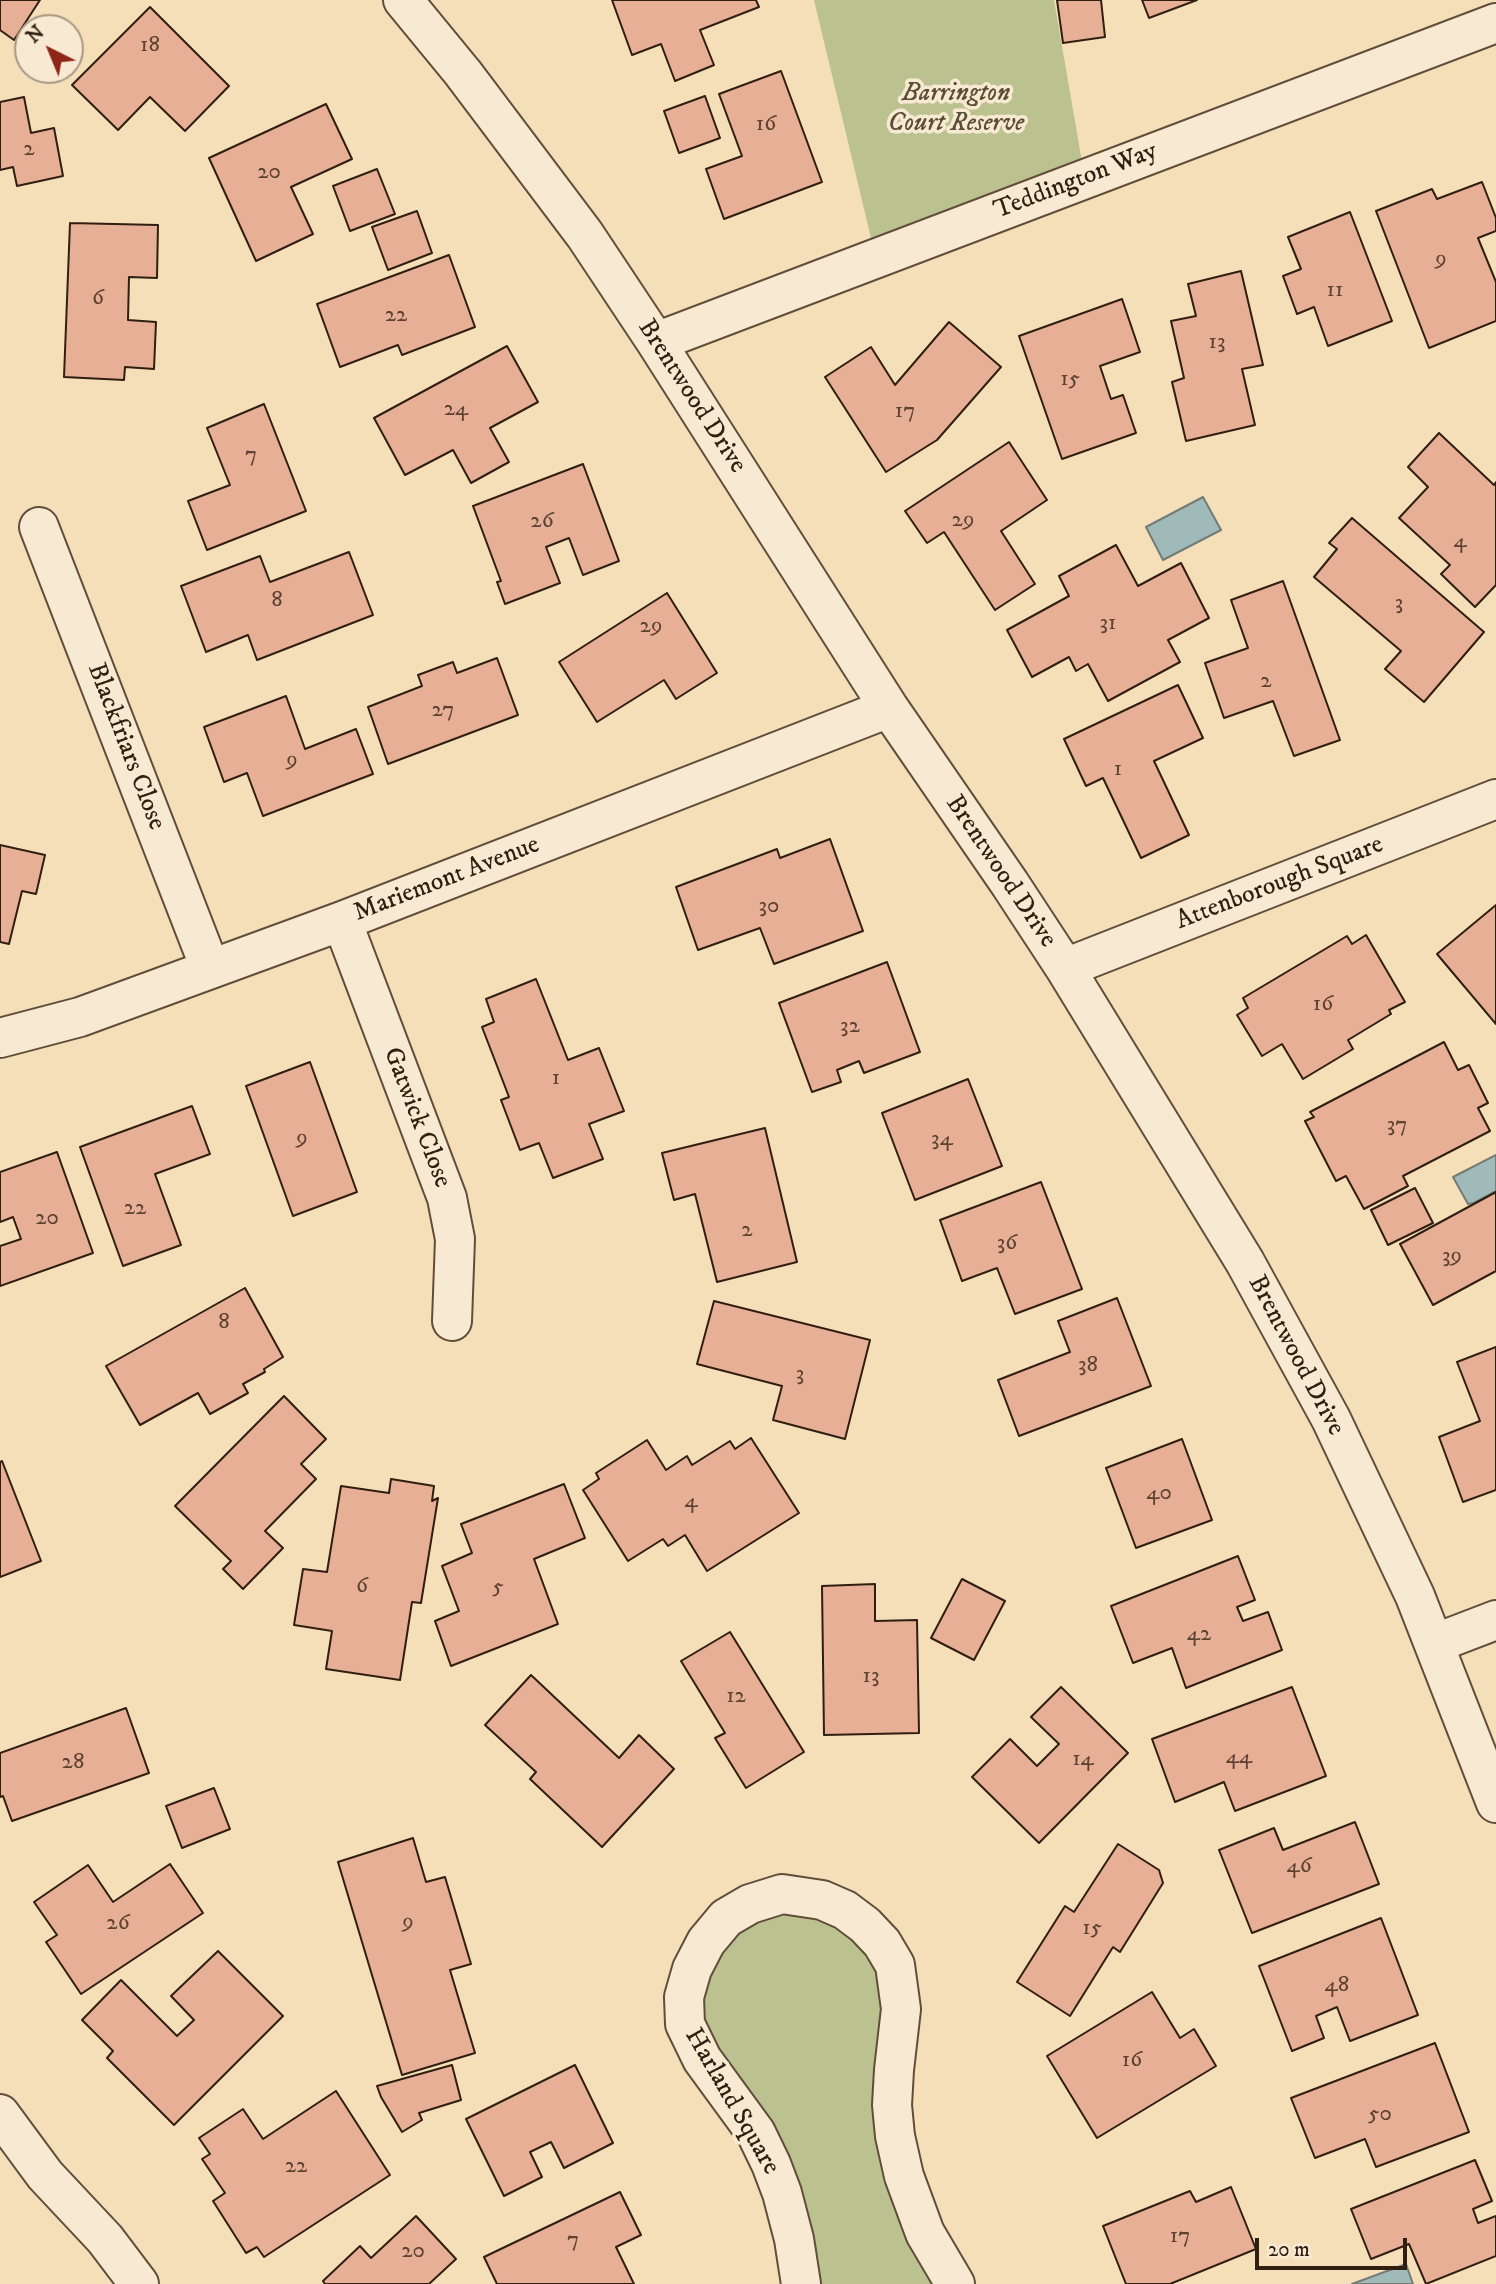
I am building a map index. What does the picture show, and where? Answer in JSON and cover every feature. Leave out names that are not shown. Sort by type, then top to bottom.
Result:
[{"type":"street","name":"Brentwood Drive","points":[[403,0],[463,73],[585,235],[890,708],[1065,968],[1245,1262],[1331,1419],[1436,1643],[1496,1803]]},
{"type":"street","name":"Teddington Way","points":[[656,342],[1496,23]]},
{"type":"street","name":"Blackfriars Close","points":[[39,527],[210,968]]},
{"type":"street","name":"Mariemont Avenue","points":[[0,1038],[80,1017],[342,921],[890,708]]},
{"type":"street","name":"Attenborough Square","points":[[1065,968],[1496,799]]},
{"type":"street","name":"Gatwick Close","points":[[342,921],[447,1198],[455,1239],[452,1321]]},
{"type":"street","points":[[1436,1643],[1496,1620]]},
{"type":"street","name":"Harland Square","points":[[801,2284],[794,2239],[771,2164],[756,2133],[702,2059],[685,2024],[684,1997],[692,1969],[706,1942],[726,1918],[750,1904],[782,1894],[822,1900],[845,1910],[865,1925],[882,1943],[895,1965],[901,2009],[892,2105],[895,2136],[904,2176],[925,2233],[955,2284]]},
{"type":"street","points":[[0,2114],[46,2175],[105,2239],[139,2284]]},
{"type":"green space","name":"Barrington Court Reserve","points":[[814,0],[1054,0],[1085,179],[876,259]]},
{"type":"green space","points":[[768,1897],[882,1943],[894,2070],[955,2284],[801,2284],[716,2076],[692,1969]]},
{"type":"water","points":[[1203,497],[1221,530],[1163,560],[1146,527]]},
{"type":"water","points":[[1496,1155],[1496,1191],[1468,1204],[1453,1177]]},
{"type":"water","points":[[1406,2264],[1413,2284],[1352,2284]]},
{"type":"building","points":[[0,0],[40,0],[31,14],[14,14],[14,40],[0,30]]},
{"type":"building","points":[[612,0],[756,0],[759,7],[700,30],[714,65],[675,81],[661,44],[632,55]]},
{"type":"building","points":[[1057,0],[1101,0],[1105,37],[1063,43]]},
{"type":"building","points":[[1142,0],[1197,0],[1149,18]]},
{"type":"building","points":[[150,7],[229,86],[185,131],[150,97],[118,130],[72,85],[84,84],[84,73]]},
{"type":"building","points":[[781,71],[822,182],[724,219],[706,169],[742,156],[719,94]]},
{"type":"building","points":[[705,96],[720,138],[679,153],[664,111]]},
{"type":"building","points":[[24,97],[31,133],[54,128],[63,176],[17,186],[13,167],[0,170],[0,102]]},
{"type":"building","points":[[326,104],[352,159],[291,187],[313,234],[256,261],[209,158]]},
{"type":"building","points":[[377,169],[395,214],[350,231],[333,186]]},
{"type":"building","points":[[1482,182],[1496,218],[1496,231],[1478,238],[1496,282],[1496,321],[1429,348],[1376,211],[1432,189],[1437,199]]},
{"type":"building","points":[[417,211],[432,253],[388,270],[372,227]]},
{"type":"building","points":[[1350,212],[1392,321],[1328,346],[1314,307],[1297,314],[1283,276],[1301,269],[1288,237]]},
{"type":"building","points":[[70,223],[158,225],[157,278],[129,277],[128,320],[156,322],[154,369],[125,367],[124,380],[64,377]]},
{"type":"building","points":[[449,255],[475,327],[402,355],[398,345],[340,367],[317,304]]},
{"type":"building","points":[[1241,271],[1263,365],[1242,369],[1255,425],[1186,441],[1172,382],[1184,378],[1171,321],[1196,316],[1188,284]]},
{"type":"building","points":[[1122,299],[1140,352],[1100,366],[1111,399],[1123,395],[1136,433],[1062,459],[1019,336]]},
{"type":"building","points":[[949,322],[1001,367],[937,440],[886,472],[825,377],[871,347],[895,385]]},
{"type":"building","points":[[507,346],[538,402],[490,428],[509,462],[471,483],[453,450],[405,475],[374,418]]},
{"type":"building","points":[[264,404],[306,511],[207,550],[188,501],[230,485],[207,428]]},
{"type":"building","points":[[1439,433],[1494,485],[1496,482],[1496,585],[1475,607],[1441,574],[1450,565],[1399,518],[1428,487],[1408,467]]},
{"type":"building","points":[[1009,442],[1047,500],[1001,531],[1035,584],[995,610],[944,532],[927,543],[905,511]]},
{"type":"building","points":[[583,464],[619,561],[583,575],[569,538],[546,547],[560,583],[505,604],[497,582],[501,581],[473,506]]},
{"type":"building","points":[[1352,518],[1484,632],[1424,702],[1385,669],[1401,651],[1314,577],[1337,549],[1329,543]]},
{"type":"building","points":[[1116,545],[1138,586],[1181,563],[1209,618],[1168,640],[1180,662],[1108,701],[1088,664],[1076,671],[1069,657],[1032,677],[1007,630],[1069,596],[1059,576]]},
{"type":"building","points":[[349,552],[373,615],[257,660],[248,635],[206,652],[181,586],[260,556],[270,582]]},
{"type":"building","points":[[1283,581],[1340,740],[1294,756],[1273,701],[1224,718],[1205,663],[1248,648],[1231,600]]},
{"type":"building","points":[[667,593],[717,673],[676,699],[664,680],[597,722],[559,662]]},
{"type":"building","points":[[497,658],[518,715],[388,764],[368,707],[422,686],[418,675],[453,662],[457,673]]},
{"type":"building","points":[[1178,685],[1203,738],[1154,761],[1189,835],[1141,858],[1103,778],[1086,786],[1064,739]]},
{"type":"building","points":[[286,696],[305,749],[356,729],[373,774],[263,816],[247,773],[224,782],[204,727]]},
{"type":"building","points":[[830,839],[863,931],[774,964],[760,928],[698,950],[676,887],[777,849],[780,858]]},
{"type":"building","points":[[0,845],[45,855],[36,894],[22,891],[9,944],[0,942]]},
{"type":"building","points":[[1496,905],[1496,1024],[1437,954]]},
{"type":"building","points":[[1366,935],[1405,1002],[1389,1010],[1391,1014],[1348,1040],[1353,1049],[1303,1079],[1282,1044],[1262,1056],[1237,1015],[1248,1008],[1243,998],[1347,936],[1352,944]]},
{"type":"building","points":[[887,962],[920,1052],[864,1073],[859,1061],[837,1070],[841,1082],[812,1092],[779,1003]]},
{"type":"building","points":[[536,979],[568,1060],[599,1048],[624,1111],[589,1124],[603,1159],[553,1178],[539,1143],[520,1150],[501,1100],[509,1097],[482,1027],[494,1022],[486,999]]},
{"type":"building","points":[[1444,1042],[1458,1070],[1469,1065],[1488,1103],[1478,1108],[1490,1131],[1403,1176],[1408,1186],[1364,1209],[1346,1176],[1336,1181],[1305,1121],[1314,1117],[1310,1112]]},
{"type":"building","points":[[310,1062],[357,1192],[293,1216],[246,1086]]},
{"type":"building","points":[[968,1079],[1002,1166],[915,1200],[882,1113]]},
{"type":"building","points":[[192,1106],[210,1154],[155,1174],[181,1245],[123,1266],[80,1147]]},
{"type":"building","points":[[765,1128],[797,1262],[717,1282],[695,1194],[674,1200],[662,1153]]},
{"type":"building","points":[[57,1152],[93,1253],[0,1286],[0,1246],[21,1239],[13,1217],[0,1222],[0,1172]]},
{"type":"building","points":[[1041,1182],[1082,1289],[1015,1314],[997,1268],[962,1281],[940,1220]]},
{"type":"building","points":[[1415,1188],[1433,1223],[1388,1245],[1371,1210]]},
{"type":"building","points":[[1496,1192],[1496,1271],[1433,1305],[1400,1244]]},
{"type":"building","points":[[245,1288],[283,1357],[264,1369],[265,1372],[243,1384],[248,1393],[210,1414],[198,1393],[140,1425],[106,1366]]},
{"type":"building","points":[[1117,1298],[1151,1386],[1019,1436],[998,1380],[1070,1352],[1058,1321]]},
{"type":"building","points":[[714,1301],[870,1340],[845,1439],[773,1420],[782,1386],[697,1364]]},
{"type":"building","points":[[1496,1347],[1496,1490],[1463,1502],[1439,1437],[1480,1421],[1457,1362]]},
{"type":"building","points":[[284,1396],[326,1439],[301,1464],[316,1479],[265,1531],[283,1548],[243,1589],[223,1569],[231,1561],[175,1506]]},
{"type":"building","points":[[751,1438],[799,1513],[707,1571],[685,1535],[668,1546],[663,1539],[628,1561],[583,1490],[599,1479],[596,1473],[647,1440],[666,1470],[687,1456],[692,1465],[730,1441],[735,1449]]},
{"type":"building","points":[[1182,1439],[1212,1520],[1136,1548],[1106,1468]]},
{"type":"building","points":[[2,1461],[41,1561],[0,1577],[0,1462]]},
{"type":"building","points":[[391,1479],[434,1486],[432,1501],[438,1498],[421,1603],[412,1602],[400,1680],[326,1669],[332,1631],[294,1625],[303,1569],[327,1572],[341,1486],[389,1493]]},
{"type":"building","points":[[564,1484],[585,1538],[534,1559],[558,1624],[451,1666],[435,1621],[459,1611],[442,1566],[472,1553],[461,1524]]},
{"type":"building","points":[[1238,1556],[1255,1600],[1237,1607],[1243,1621],[1268,1612],[1282,1650],[1186,1688],[1172,1648],[1133,1663],[1111,1606]]},
{"type":"building","points":[[962,1579],[1005,1601],[974,1660],[931,1638]]},
{"type":"building","points":[[875,1584],[875,1621],[917,1620],[919,1733],[824,1735],[822,1586]]},
{"type":"building","points":[[730,1632],[804,1752],[746,1788],[715,1738],[725,1733],[681,1661]]},
{"type":"building","points":[[531,1675],[619,1758],[639,1735],[674,1769],[602,1847],[530,1779],[536,1772],[485,1725]]},
{"type":"building","points":[[1061,1687],[1128,1753],[1039,1843],[972,1777],[1010,1739],[1037,1766],[1059,1744],[1031,1717]]},
{"type":"building","points":[[1292,1687],[1326,1776],[1235,1811],[1224,1782],[1175,1802],[1152,1739]]},
{"type":"building","points":[[126,1708],[149,1773],[12,1821],[3,1796],[0,1797],[0,1753]]},
{"type":"building","points":[[214,1788],[230,1829],[182,1848],[166,1806]]},
{"type":"building","points":[[1355,1822],[1379,1884],[1252,1933],[1219,1850],[1274,1828],[1283,1850]]},
{"type":"building","points":[[413,1838],[426,1882],[445,1877],[471,1964],[450,1970],[475,2053],[402,2075],[338,1862]]},
{"type":"building","points":[[1118,1844],[1159,1870],[1163,1883],[1120,1952],[1113,1947],[1070,2016],[1017,1982],[1065,1906],[1074,1912]]},
{"type":"building","points":[[170,1864],[203,1913],[81,1994],[46,1942],[57,1935],[34,1902],[88,1865],[113,1902]]},
{"type":"building","points":[[1381,1918],[1418,2015],[1350,2041],[1337,2007],[1316,2016],[1324,2038],[1292,2051],[1259,1966]]},
{"type":"building","points":[[218,1951],[283,2016],[174,2125],[107,2058],[113,2051],[82,2020],[121,1980],[177,2036],[194,2020],[171,1996]]},
{"type":"building","points":[[1152,1992],[1180,2038],[1194,2029],[1216,2066],[1097,2138],[1047,2056]]},
{"type":"building","points":[[1435,2043],[1469,2132],[1376,2167],[1365,2139],[1315,2158],[1291,2098]]},
{"type":"building","points":[[452,2065],[461,2100],[419,2113],[422,2120],[402,2132],[377,2086]]},
{"type":"building","points":[[575,2065],[613,2143],[564,2168],[551,2142],[530,2152],[542,2177],[504,2196],[466,2119]]},
{"type":"building","points":[[336,2091],[390,2175],[264,2257],[257,2247],[246,2253],[213,2201],[225,2193],[202,2159],[210,2154],[199,2138],[243,2109],[263,2139]]},
{"type":"building","points":[[1475,2160],[1492,2201],[1473,2209],[1478,2223],[1496,2216],[1496,2256],[1426,2284],[1409,2244],[1371,2259],[1351,2209]]},
{"type":"building","points":[[1231,2187],[1256,2249],[1170,2284],[1126,2284],[1103,2226],[1190,2191],[1196,2202]]},
{"type":"building","points":[[620,2192],[641,2235],[616,2247],[634,2284],[497,2284],[484,2257]]},
{"type":"building","points":[[416,2216],[456,2259],[429,2284],[325,2284],[323,2281],[360,2246],[371,2258]]}]
